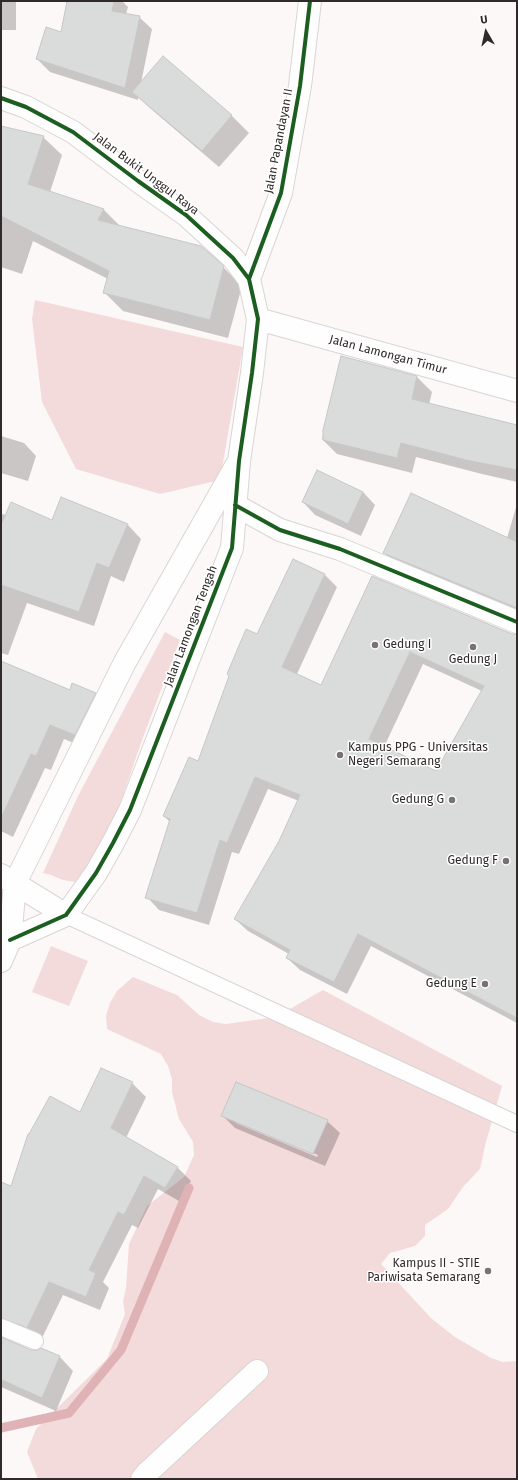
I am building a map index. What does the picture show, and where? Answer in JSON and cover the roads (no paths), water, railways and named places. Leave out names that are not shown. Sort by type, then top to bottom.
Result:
[{"type":"street","name":"Jalan Papandayan II","points":[[249,279],[281,193],[300,86],[310,1]]},
{"type":"street","name":"Jalan Bukit Unggul Raya","points":[[1,98],[26,106],[74,132],[138,181],[186,215],[233,258],[249,279],[258,320]]},
{"type":"street","name":"Jalan Lamongan Timur","points":[[258,320],[517,391]]},
{"type":"street","name":"Jalan Lamongan Tengah","points":[[66,915],[96,873],[130,810],[232,548],[239,461],[258,320]]},
{"type":"street","name":"Jalan Lamongan Tengah","points":[[8,879],[125,662],[239,461]]},
{"type":"street","points":[[235,506],[280,530],[340,550],[517,622]]},
{"type":"street","points":[[8,879],[66,915]]},
{"type":"street","points":[[1,961],[10,940],[8,879]]},
{"type":"street","points":[[10,940],[66,915]]},
{"type":"street","points":[[142,1479],[258,1371]]},
{"type":"lane","points":[[66,915],[517,1124]]},
{"type":"lane","points":[[1,1327],[35,1341]]},
{"type":"waterway","points":[[1,1428],[69,1413],[121,1350],[189,1188]]},
{"type":"place","name":"Gedung I","points":[[375,645]]},
{"type":"place","name":"Gedung J","points":[[473,647]]},
{"type":"place","name":"Kampus PPG - Universitas Negeri Semarang","points":[[340,755]]},
{"type":"place","name":"Gedung G","points":[[452,800]]},
{"type":"place","name":"Gedung F","points":[[506,861]]},
{"type":"place","name":"Gedung E","points":[[485,984]]},
{"type":"place","name":"Kampus II - STIE Pariwisata Semarang","points":[[488,1271]]}]
